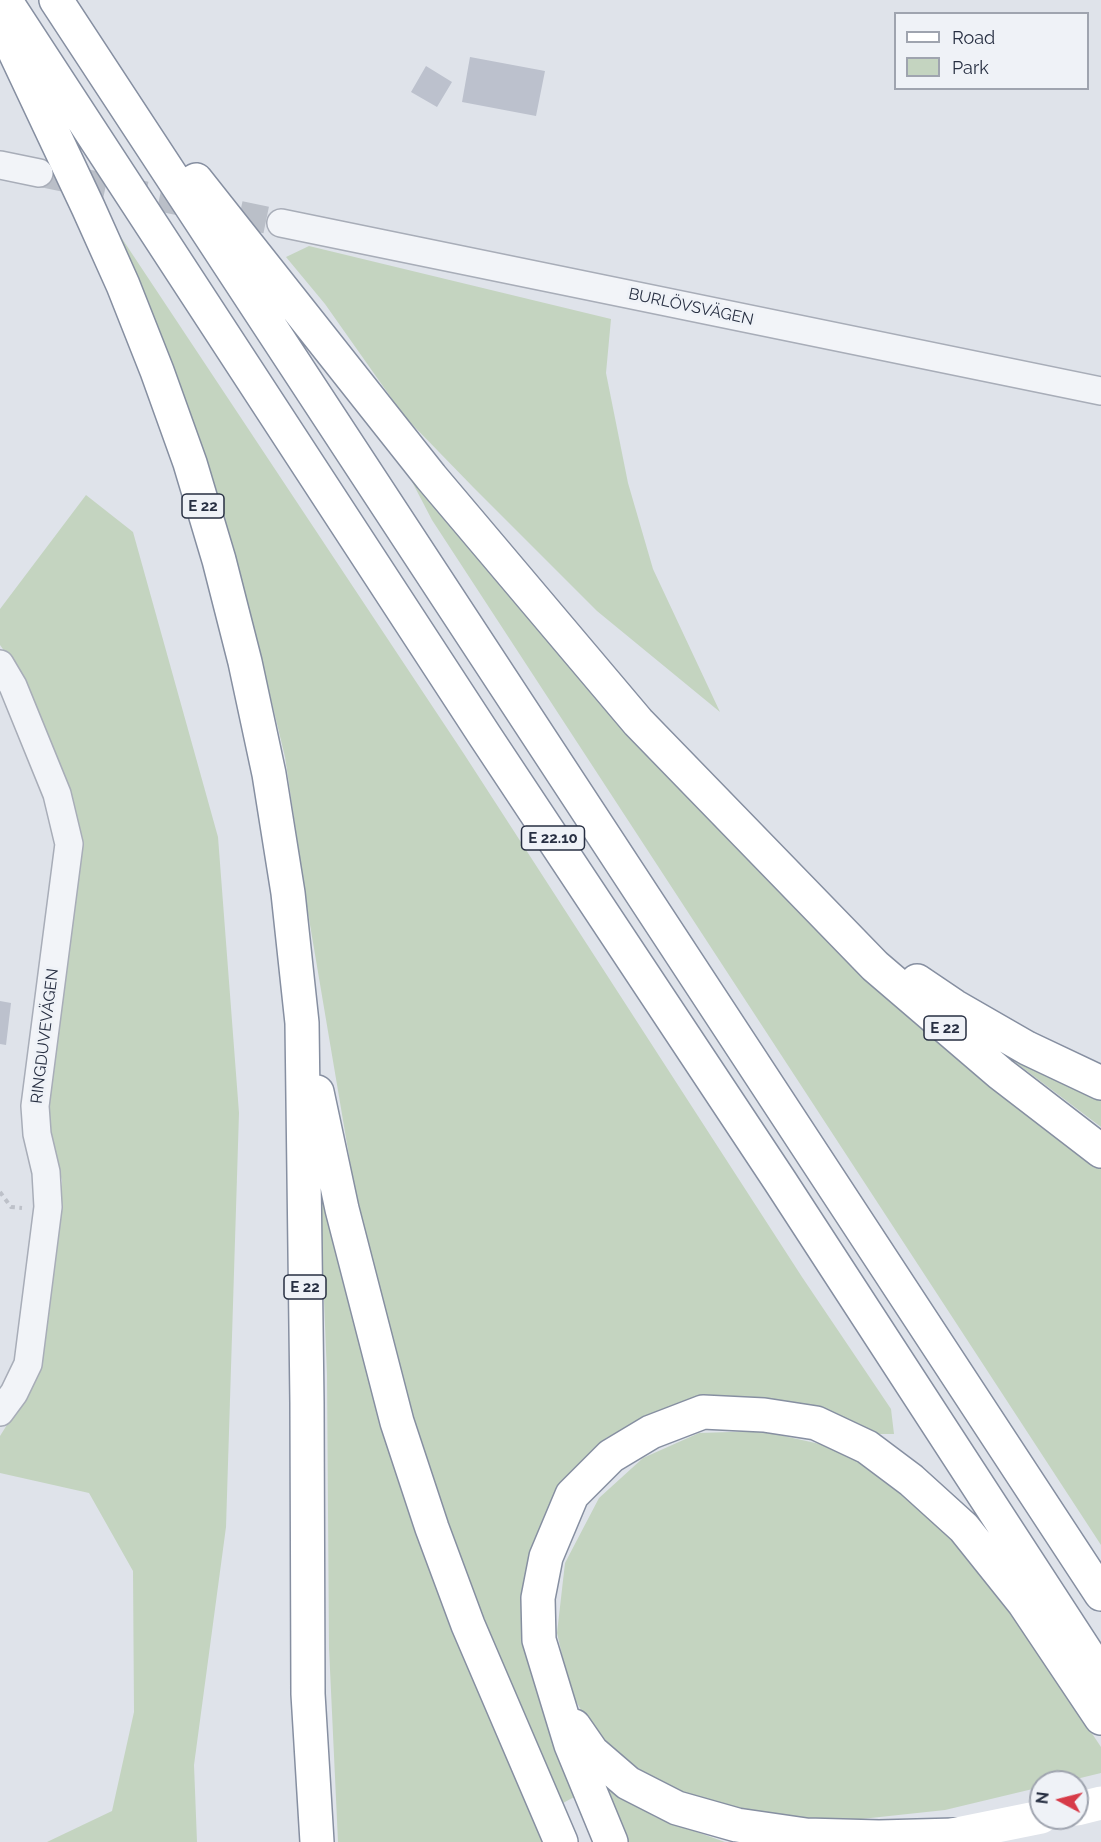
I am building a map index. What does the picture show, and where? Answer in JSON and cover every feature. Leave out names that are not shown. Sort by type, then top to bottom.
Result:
[{"type":"main road","name":"E 22.10","points":[[5,0],[465,706],[787,1191],[1101,1675]]},
{"type":"main road","name":"E 22","points":[[56,0],[82,39],[247,243],[431,477],[638,722],[875,966],[1001,1074],[1101,1151]]},
{"type":"main road","name":"E 22","points":[[0,21],[123,285],[157,371],[186,453],[219,560],[245,662],[269,774],[288,893],[302,1023],[308,1694],[316,1842]]},
{"type":"main road","name":"E 22.10","points":[[82,39],[1101,1594]]},
{"type":"main road","points":[[802,892],[893,965],[954,1005],[1027,1048],[1101,1083]]},
{"type":"main road","points":[[302,1023],[342,1209],[397,1422],[432,1528],[468,1625],[561,1842]]},
{"type":"main road","points":[[611,1842],[571,1745],[539,1640],[538,1598],[546,1557],[572,1495],[611,1456],[651,1432],[703,1412],[764,1415],[816,1423],[867,1447],[902,1473],[964,1528],[1024,1603],[1101,1718]]},
{"type":"main road","points":[[559,1704],[592,1752],[628,1783],[677,1808],[737,1826],[806,1835],[879,1837],[955,1835]]},
{"type":"main road","points":[[919,1842],[1029,1819]]},
{"type":"street","points":[[0,165],[39,173]]},
{"type":"street","name":"BURLÖVSVÄGEN","points":[[282,223],[1101,391]]},
{"type":"street","name":"RINGDUVEVÄGEN","points":[[0,664],[14,686],[57,795],[69,844],[35,1106],[37,1134],[46,1172],[48,1207],[28,1364],[14,1393],[0,1412]]},
{"type":"green space","points":[[109,219],[464,754],[802,1277],[891,1409],[894,1434],[875,1434],[807,1410],[738,1396],[668,1408],[606,1438],[561,1487],[525,1629],[543,1710],[578,1795],[563,1803],[488,1632],[430,1485],[359,1215],[307,907],[285,757],[250,612],[209,475],[155,322]]},
{"type":"green space","points":[[309,246],[611,319],[606,373],[628,483],[653,569],[720,712],[597,611],[404,416],[325,304],[286,257]]},
{"type":"green space","points":[[396,451],[670,773],[838,953],[1015,1105],[1101,1167],[1101,1545],[432,520]]},
{"type":"green space","points":[[86,495],[133,532],[218,837],[239,1113],[226,1527],[194,1765],[197,1842],[47,1842],[112,1811],[134,1712],[133,1571],[89,1493],[0,1473],[0,1436],[25,1396],[41,1357],[62,1181],[45,1111],[79,845],[20,673],[0,645],[0,609]]},
{"type":"green space","points":[[1007,1056],[1101,1096],[1101,1127]]},
{"type":"green space","points":[[318,1150],[545,1842],[338,1842],[329,1648],[327,1375]]},
{"type":"green space","points":[[761,1431],[829,1446],[886,1476],[952,1535],[1011,1612],[1101,1747],[1101,1773],[1089,1776],[1089,1770],[1029,1770],[1029,1790],[945,1810],[824,1823],[746,1814],[691,1796],[655,1780],[599,1740],[571,1693],[557,1633],[565,1563],[599,1498],[643,1458],[699,1433]]},
{"type":"green space","points":[[596,1774],[655,1817],[725,1842],[628,1842]]},
{"type":"building","points":[[470,57],[545,71],[536,116],[462,102]]},
{"type":"building","points":[[426,66],[452,82],[437,107],[411,92]]},
{"type":"building","points":[[0,1001],[11,1003],[6,1045],[0,1044]]},
{"type":"tunnel","points":[[39,173],[281,223]]}]
